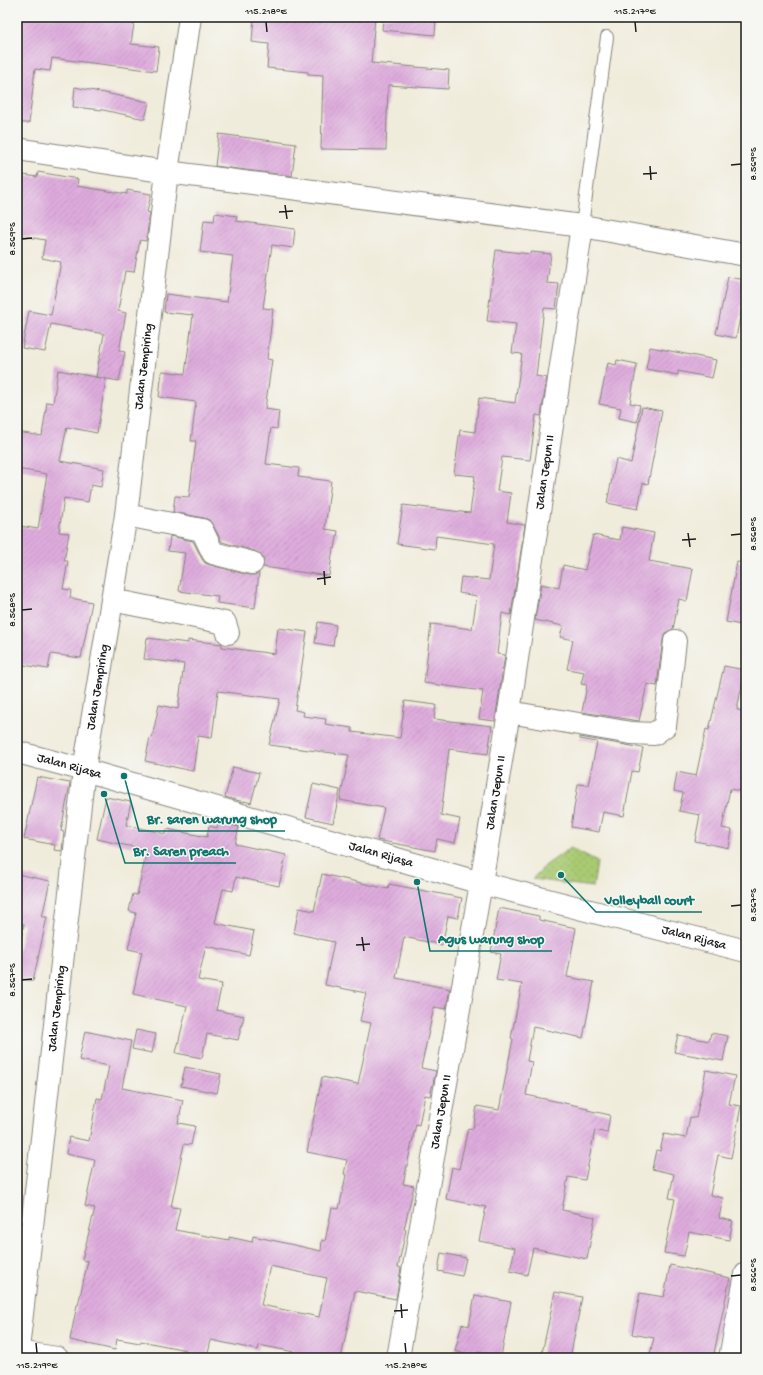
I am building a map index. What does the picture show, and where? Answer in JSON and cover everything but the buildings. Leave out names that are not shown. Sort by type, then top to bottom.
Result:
[{"type":"street","name":"Jalan Jempiring","points":[[18,1354],[84,770],[126,515],[167,172],[190,17]]},
{"type":"street","points":[[17,149],[167,172],[582,226],[746,255]]},
{"type":"street","name":"Jalan Jepun II","points":[[398,1358],[481,883],[509,712],[582,226]]},
{"type":"street","points":[[126,515],[202,530],[213,553],[252,563]]},
{"type":"street","points":[[112,600],[225,623],[228,633]]},
{"type":"street","points":[[509,712],[631,734],[654,734],[665,726],[675,641]]},
{"type":"street","name":"Jalan Rijasa","points":[[17,752],[481,883],[746,951]]},
{"type":"street","points":[[730,1358],[746,1274]]},
{"type":"street","points":[[18,1354],[57,1358]]},
{"type":"lane","points":[[582,226],[607,37]]},
{"type":"green space","points":[[570,848],[597,862],[593,887],[532,879],[545,866]]},
{"type":"place","name":"Br. saren warung shop","points":[[124,776]]},
{"type":"place","name":"Br. Saren preach","points":[[104,794]]},
{"type":"place","name":"Volleyball court","points":[[561,875]]},
{"type":"place","name":"Agus warung shop","points":[[417,882]]}]
